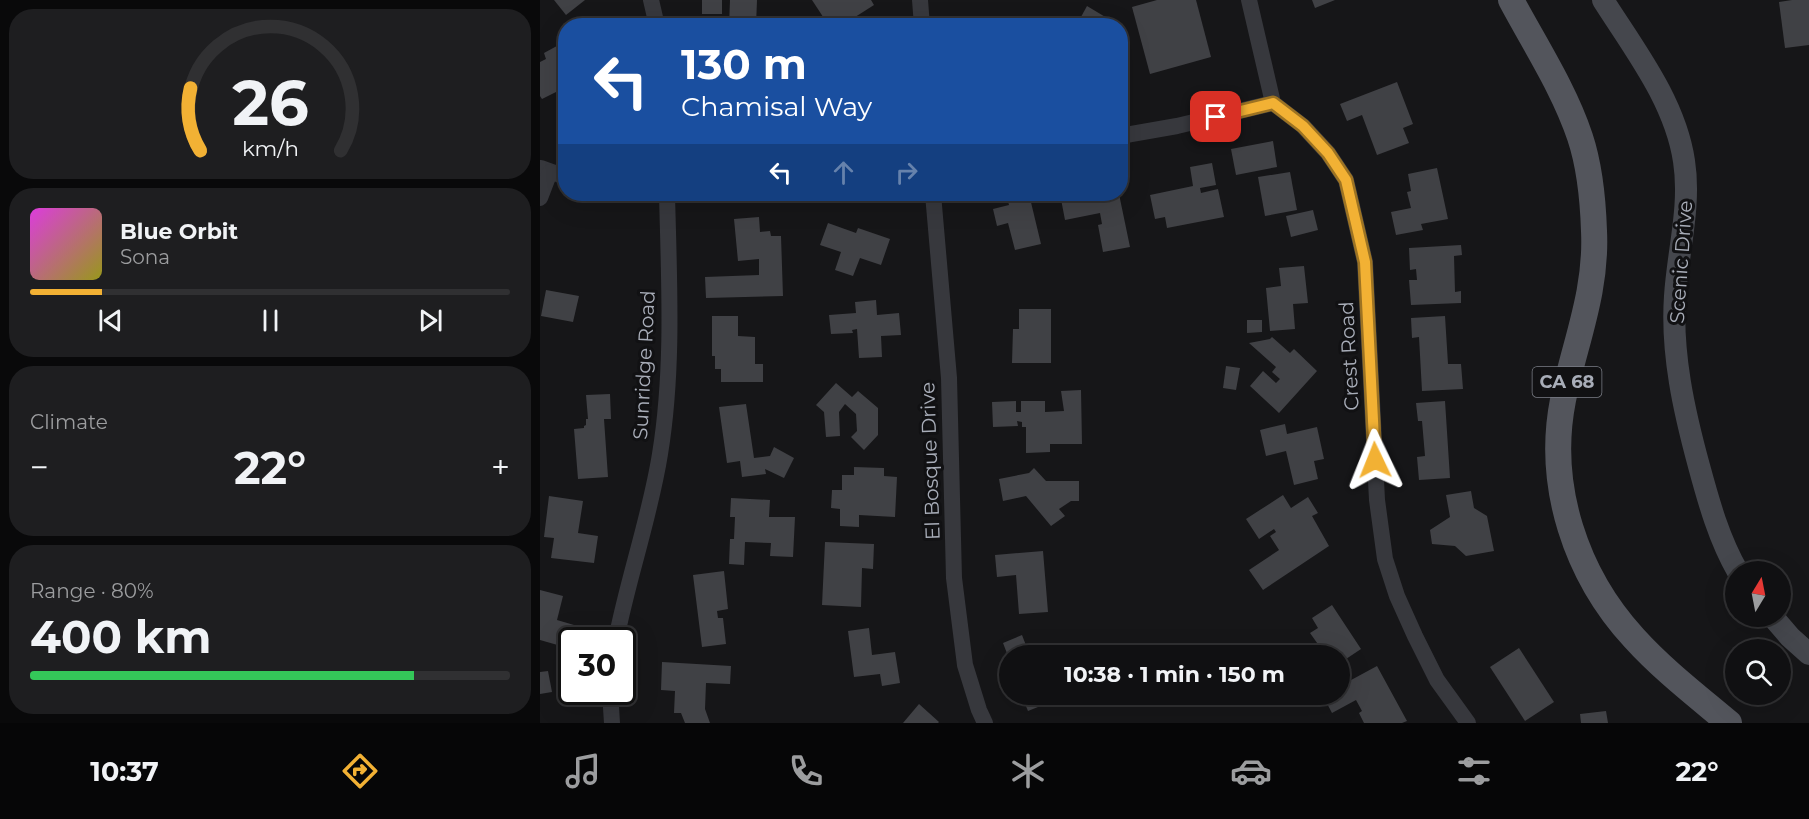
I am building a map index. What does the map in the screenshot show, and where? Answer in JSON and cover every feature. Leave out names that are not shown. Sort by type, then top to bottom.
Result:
[{"type":"main road","name":"CA 68","points":[[1511,0],[1568,106],[1581,138],[1593,208],[1595,253],[1590,297],[1568,381],[1560,423],[1559,466],[1570,529],[1576,548],[1596,587],[1621,622],[1650,654],[1729,723]]},
{"type":"street","points":[[651,0],[655,18]]},
{"type":"street","points":[[920,0],[921,18]]},
{"type":"street","points":[[1128,135],[1177,126],[1273,103],[1250,0]]},
{"type":"street","name":"Scenic Drive","points":[[1603,0],[1652,76],[1679,137],[1684,160],[1687,204],[1675,297],[1677,357],[1687,422],[1712,514],[1732,561]]},
{"type":"street","name":"Crest Road","points":[[1273,103],[1309,133],[1328,153],[1346,180],[1365,262],[1377,500],[1385,559],[1397,596],[1437,680],[1468,723]]},
{"type":"street","points":[[540,198],[552,172]]},
{"type":"street","name":"Sunridge Road","points":[[619,627],[651,500],[665,418],[669,374],[669,201]]},
{"type":"street","name":"El Bosque Drive","points":[[934,201],[949,378],[954,578],[965,665],[985,723]]},
{"type":"street","points":[[1783,627],[1809,654]]},
{"type":"street","points":[[611,705],[612,723]]},
{"type":"building","points":[[554,0],[585,0],[566,15]]},
{"type":"building","points":[[702,0],[722,0],[722,14],[702,14]]},
{"type":"building","points":[[730,0],[757,0],[756,18],[729,18]]},
{"type":"building","points":[[812,0],[871,0],[874,5],[854,18],[824,18]]},
{"type":"building","points":[[1157,0],[1196,0],[1211,57],[1150,74],[1132,7]]},
{"type":"building","points":[[1312,0],[1335,0],[1315,8]]},
{"type":"building","points":[[1809,0],[1809,45],[1785,48],[1779,2]]},
{"type":"building","points":[[1087,6],[1107,18],[1080,18]]},
{"type":"building","points":[[558,45],[558,91],[542,99],[540,96],[540,62],[546,59],[544,53]]},
{"type":"building","points":[[1397,82],[1413,124],[1403,128],[1409,143],[1377,155],[1362,115],[1347,121],[1340,104]]},
{"type":"building","points":[[1273,141],[1277,167],[1236,175],[1231,149]]},
{"type":"building","points":[[1212,163],[1216,185],[1200,188],[1201,193],[1218,189],[1224,217],[1167,228],[1165,217],[1155,219],[1150,195],[1193,186],[1190,167]]},
{"type":"building","points":[[1437,168],[1448,219],[1421,224],[1423,230],[1396,235],[1391,212],[1411,208],[1407,192],[1411,191],[1408,174]]},
{"type":"building","points":[[1290,172],[1297,210],[1265,216],[1258,177]]},
{"type":"building","points":[[1008,201],[1031,201],[1041,244],[1015,250],[1008,223],[997,226],[993,209],[1009,205]]},
{"type":"building","points":[[1061,201],[1120,201],[1130,247],[1103,252],[1098,225],[1102,224],[1100,213],[1065,220]]},
{"type":"building","points":[[1313,210],[1318,230],[1291,237],[1286,216]]},
{"type":"building","points":[[759,217],[760,232],[770,231],[771,236],[781,236],[783,296],[706,298],[705,277],[759,275],[759,259],[738,261],[734,219]]},
{"type":"building","points":[[828,223],[856,233],[858,228],[890,239],[881,265],[860,258],[853,276],[835,270],[841,252],[820,245]]},
{"type":"building","points":[[1461,245],[1462,255],[1454,256],[1455,292],[1461,291],[1461,303],[1411,305],[1409,280],[1417,280],[1416,269],[1410,270],[1409,248]]},
{"type":"building","points":[[1304,266],[1308,303],[1293,304],[1295,329],[1270,331],[1266,288],[1281,286],[1279,268]]},
{"type":"building","points":[[546,290],[579,296],[573,322],[541,316]]},
{"type":"building","points":[[876,300],[877,315],[899,313],[901,335],[881,336],[882,357],[859,358],[857,329],[852,330],[853,333],[831,334],[829,315],[856,313],[855,302]]},
{"type":"building","points":[[1019,309],[1051,309],[1051,363],[1012,363],[1013,329],[1019,329]]},
{"type":"building","points":[[712,316],[738,316],[738,336],[755,337],[755,364],[763,364],[763,382],[721,382],[721,369],[715,369],[715,356],[712,356]]},
{"type":"building","points":[[1445,316],[1448,364],[1461,364],[1463,389],[1422,391],[1419,337],[1412,338],[1411,318]]},
{"type":"building","points":[[1247,320],[1262,320],[1262,332],[1247,333]]},
{"type":"building","points":[[1272,337],[1290,353],[1294,349],[1317,371],[1279,413],[1250,386],[1263,371],[1276,383],[1280,379],[1272,372],[1276,367],[1249,343]]},
{"type":"building","points":[[1226,366],[1240,368],[1236,390],[1223,388]]},
{"type":"building","points":[[836,383],[852,397],[858,391],[878,408],[878,435],[864,450],[851,437],[857,431],[856,414],[845,404],[839,412],[840,436],[826,437],[824,412],[816,405]]},
{"type":"building","points":[[1081,390],[1082,444],[1050,444],[1050,452],[1026,453],[1026,427],[1022,427],[1022,422],[1017,421],[1018,426],[993,427],[992,402],[1016,401],[1016,412],[1021,412],[1021,401],[1045,401],[1045,412],[1064,411],[1061,391]]},
{"type":"building","points":[[610,394],[611,419],[604,419],[608,477],[578,479],[574,429],[584,428],[586,425],[586,419],[588,419],[586,395]]},
{"type":"building","points":[[1445,401],[1450,478],[1419,480],[1417,457],[1425,456],[1422,421],[1418,421],[1416,403]]},
{"type":"building","points":[[746,404],[754,458],[770,456],[774,447],[794,458],[784,478],[765,469],[766,474],[742,477],[740,461],[727,463],[719,407]]},
{"type":"building","points":[[1285,424],[1287,434],[1317,427],[1324,459],[1314,461],[1318,479],[1294,485],[1286,451],[1266,456],[1260,430]]},
{"type":"building","points":[[854,467],[884,468],[884,476],[897,477],[895,517],[859,515],[859,527],[840,526],[840,509],[831,508],[832,490],[842,490],[842,475],[854,475]]},
{"type":"building","points":[[1034,468],[1046,481],[1079,481],[1079,501],[1071,501],[1059,509],[1065,516],[1051,526],[1026,496],[1003,501],[999,479],[1029,473]]},
{"type":"building","points":[[1471,491],[1474,508],[1487,516],[1494,551],[1466,556],[1455,546],[1432,544],[1430,530],[1450,517],[1446,495]]},
{"type":"building","points":[[1283,495],[1291,508],[1308,497],[1318,513],[1312,516],[1329,546],[1263,590],[1249,570],[1279,550],[1270,536],[1276,532],[1274,529],[1259,539],[1246,519]]},
{"type":"building","points":[[549,496],[583,501],[578,533],[598,536],[594,563],[551,558],[554,538],[544,537]]},
{"type":"building","points":[[731,498],[770,500],[769,517],[795,517],[793,557],[770,556],[771,543],[745,542],[744,565],[729,564],[730,539],[734,539],[735,517],[730,517]]},
{"type":"building","points":[[825,542],[874,544],[873,569],[862,568],[861,607],[822,605]]},
{"type":"building","points":[[1043,551],[1048,612],[1019,614],[1016,575],[997,577],[995,555]]},
{"type":"building","points":[[724,571],[728,609],[717,611],[718,618],[723,618],[726,644],[702,647],[693,575]]},
{"type":"building","points":[[540,590],[563,596],[557,620],[574,625],[573,627],[558,627],[558,645],[540,640]]},
{"type":"building","points":[[1332,605],[1361,649],[1350,656],[1350,645],[1319,645],[1310,633],[1318,628],[1312,618]]},
{"type":"building","points":[[869,628],[872,655],[895,652],[900,683],[882,686],[880,674],[854,677],[848,631]]},
{"type":"building","points":[[1022,635],[1026,645],[1004,645],[1003,643]]},
{"type":"building","points":[[1519,648],[1554,702],[1525,721],[1490,667]]},
{"type":"building","points":[[662,662],[731,666],[730,684],[706,683],[705,709],[710,723],[685,723],[681,713],[674,713],[675,691],[661,690]]},
{"type":"building","points":[[1377,666],[1407,721],[1364,723],[1359,713],[1362,711],[1356,700],[1350,703],[1350,681]]},
{"type":"building","points":[[548,671],[552,692],[540,694],[540,672]]},
{"type":"building","points":[[919,704],[939,722],[903,723]]},
{"type":"building","points":[[1026,705],[1043,705],[1028,711]]},
{"type":"building","points":[[1328,705],[1347,705],[1332,713]]},
{"type":"building","points":[[1606,711],[1608,723],[1581,723],[1580,714]]},
{"type":"route","points":[[1216,117],[1273,103],[1303,126],[1328,153],[1346,180],[1365,262],[1375,460]]}]
